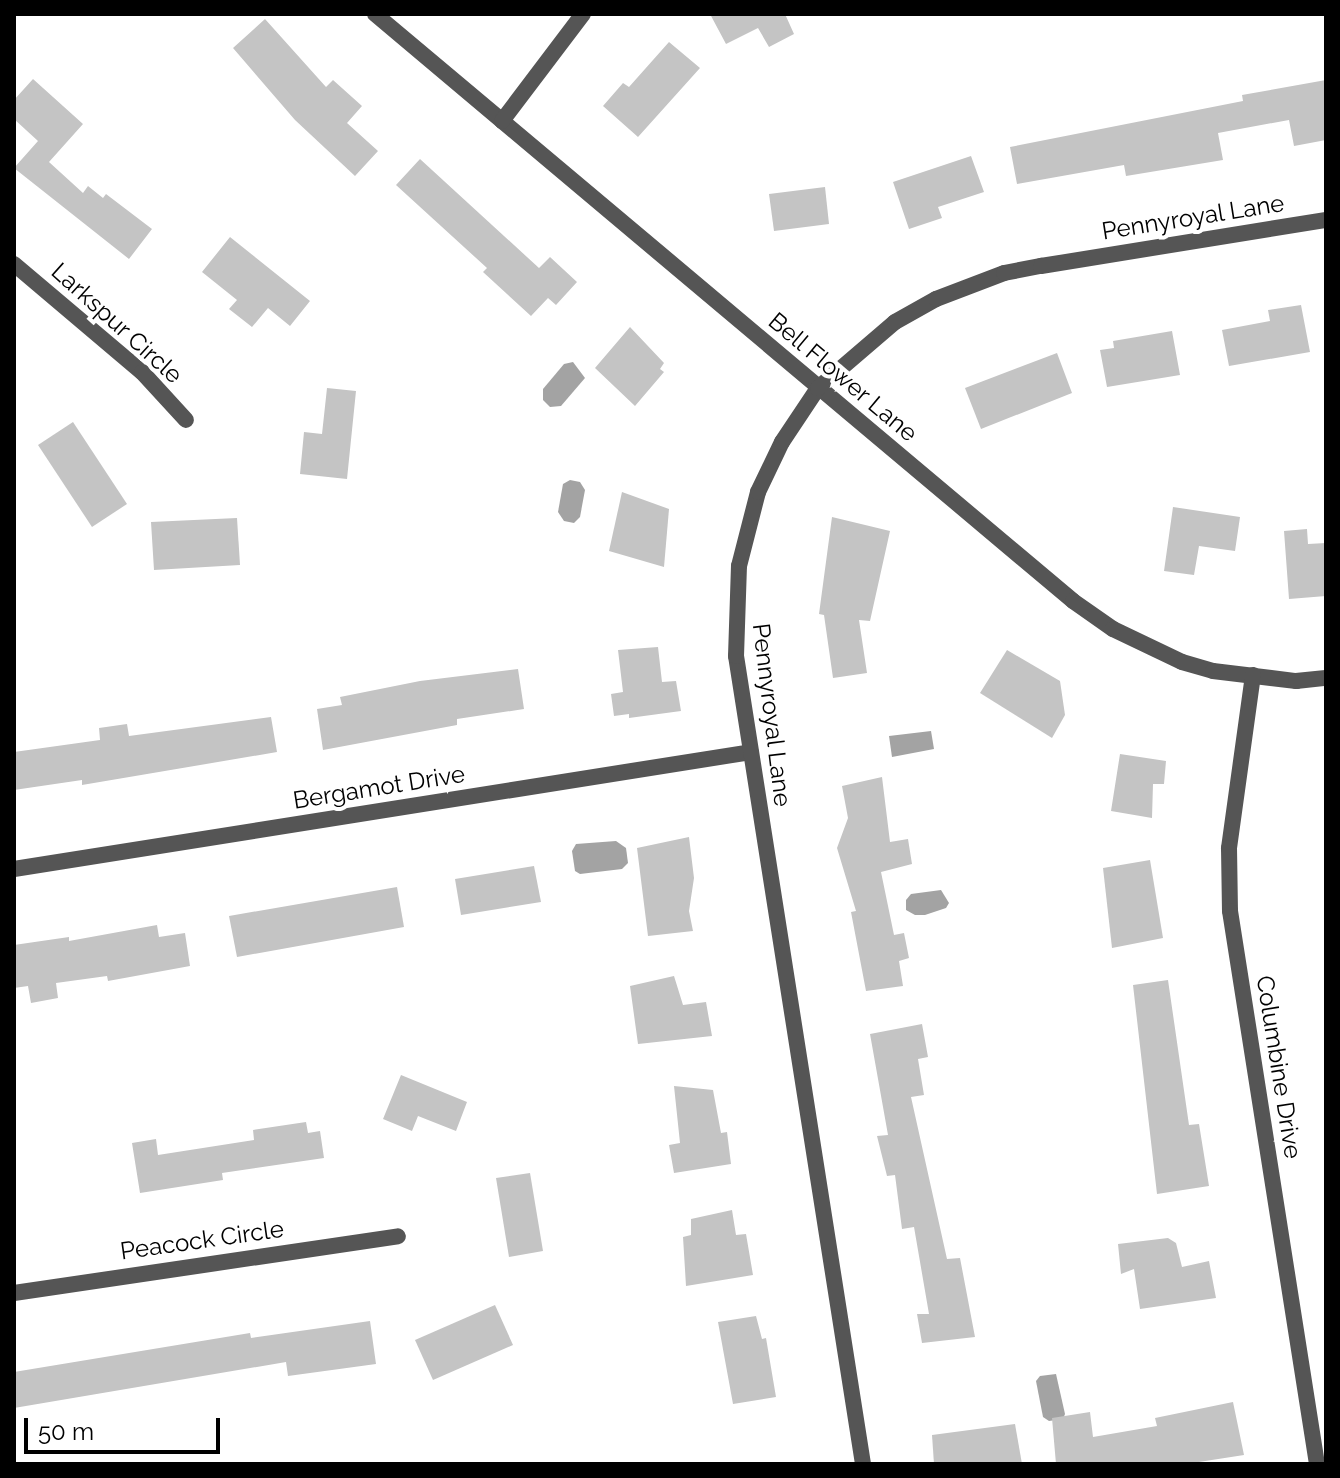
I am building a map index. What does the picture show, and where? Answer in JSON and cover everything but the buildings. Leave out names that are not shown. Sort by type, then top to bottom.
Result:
[{"type":"street","name":"Bell Flower Lane","points":[[375,14],[1061,591],[1113,629],[1182,662],[1213,671],[1296,681],[1326,678]]},
{"type":"street","points":[[502,121],[583,14]]},
{"type":"street","name":"Pennyroyal Lane","points":[[863,1464],[751,752],[734,624],[740,557],[758,492],[782,442],[818,388],[895,322],[947,294],[1004,273],[1326,220]]},
{"type":"street","name":"Larkspur Circle","points":[[14,264],[142,372],[186,420]]},
{"type":"street","name":"Columbine Drive","points":[[1253,675],[1229,848],[1230,911],[1317,1464]]},
{"type":"street","name":"Bergamot Drive","points":[[14,869],[751,752]]},
{"type":"street","name":"Peacock Circle","points":[[14,1293],[398,1236]]},
{"type":"shaded area","points":[[573,362],[585,378],[561,406],[550,407],[543,400],[543,389],[564,364]]},
{"type":"shaded area","points":[[570,480],[580,482],[585,490],[580,517],[574,523],[564,521],[558,512],[563,484]]},
{"type":"shaded area","points":[[931,731],[934,749],[892,757],[889,736]]},
{"type":"shaded area","points":[[616,841],[626,848],[628,863],[622,869],[580,874],[575,871],[572,851],[576,844]]},
{"type":"shaded area","points":[[941,890],[949,903],[946,908],[925,915],[915,915],[906,910],[906,900],[911,894]]},
{"type":"shaded area","points":[[1056,1374],[1065,1414],[1063,1419],[1049,1421],[1043,1417],[1036,1381],[1040,1376]]}]
